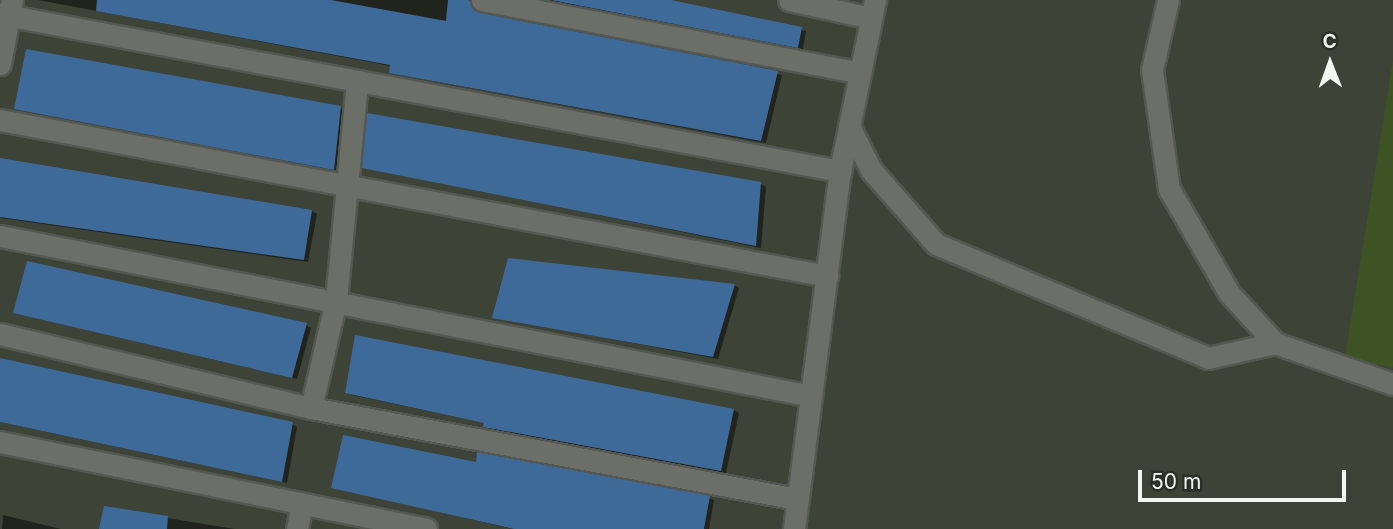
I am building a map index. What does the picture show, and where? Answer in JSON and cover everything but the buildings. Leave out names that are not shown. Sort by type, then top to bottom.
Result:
[{"type":"lane","points":[[482,0],[860,73]]},
{"type":"lane","points":[[789,0],[873,9],[840,171],[794,529]]},
{"type":"lane","points":[[1168,0],[1152,70],[1170,189],[1229,293],[1276,343],[1393,384]]},
{"type":"lane","points":[[0,64],[7,10],[358,81],[840,171]]},
{"type":"lane","points":[[311,408],[336,300],[358,81]]},
{"type":"lane","points":[[0,120],[827,276]]},
{"type":"lane","points":[[849,126],[871,170],[936,244],[1208,358],[1276,343]]},
{"type":"lane","points":[[0,236],[336,300],[811,396]]},
{"type":"lane","points":[[0,334],[311,408],[798,499]]},
{"type":"lane","points":[[0,443],[426,529]]},
{"type":"lane","points":[[298,529],[302,504]]},
{"type":"shaded area","points":[[0,0],[1393,0],[1393,529],[0,529]]},
{"type":"green space","points":[[1393,60],[1393,368],[1345,357]]}]
